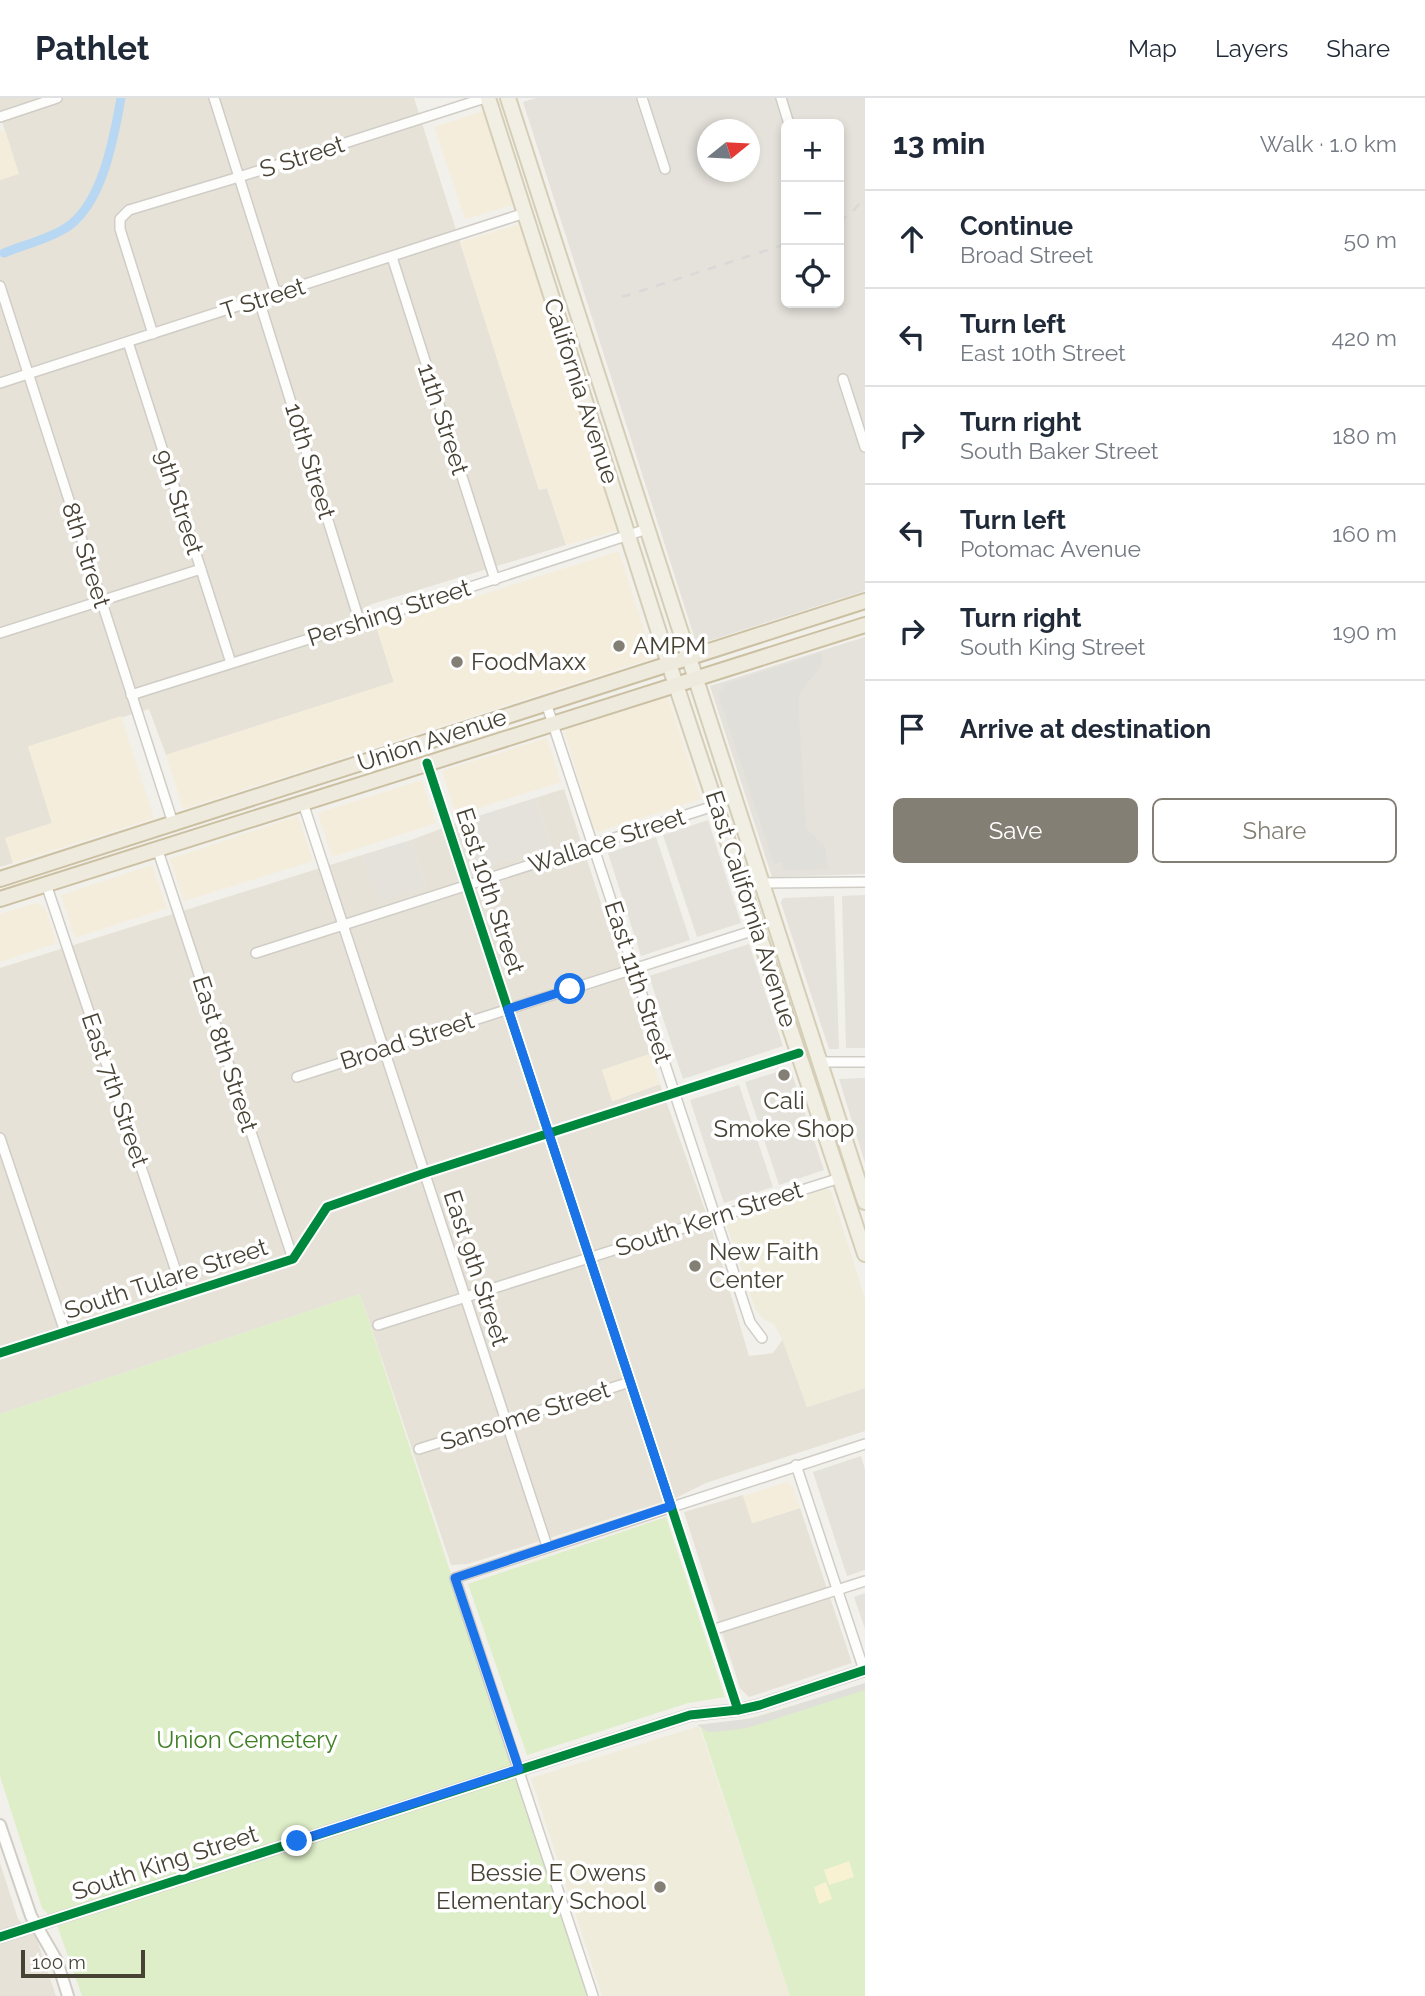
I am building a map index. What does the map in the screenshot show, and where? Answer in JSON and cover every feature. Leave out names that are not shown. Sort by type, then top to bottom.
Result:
[{"type":"highway","name":"Union Avenue","points":[[0,879],[865,601]]},
{"type":"highway","name":"Union Avenue","points":[[0,899],[865,625]]},
{"type":"highway","points":[[96,868],[109,855],[164,835],[173,823]]},
{"type":"main road","name":"California Avenue","points":[[487,98],[676,683]]},
{"type":"main road","name":"California Avenue","points":[[508,98],[697,677]]},
{"type":"main road","points":[[524,213],[535,213],[545,238],[555,247]]},
{"type":"main road","points":[[557,314],[569,325],[583,361],[592,362]]},
{"type":"main road","name":"East California Avenue","points":[[697,677],[792,981],[865,1202]]},
{"type":"main road","name":"East California Avenue","points":[[676,683],[865,1254]]},
{"type":"main road","points":[[727,835],[738,844],[753,883],[762,883]]},
{"type":"main road","points":[[758,929],[764,929],[767,933],[792,981]]},
{"type":"main road","points":[[784,1007],[810,1056],[819,1062]]},
{"type":"main road","points":[[840,1178],[847,1179],[865,1211]]},
{"type":"street","points":[[0,117],[57,98]]},
{"type":"street","points":[[214,98],[276,294]]},
{"type":"street","name":"S Street","points":[[153,334],[120,229],[120,219],[129,210],[487,98]]},
{"type":"street","points":[[642,98],[665,169]]},
{"type":"street","points":[[781,98],[787,119]]},
{"type":"street","name":"T Street","points":[[0,383],[524,213]]},
{"type":"street","name":"11th Street","points":[[392,257],[495,580]]},
{"type":"street","name":"8th Street","points":[[0,286],[173,823]]},
{"type":"street","name":"10th Street","points":[[259,300],[360,623]]},
{"type":"street","name":"9th Street","points":[[128,342],[231,663]]},
{"type":"street","points":[[843,379],[865,447]]},
{"type":"street","name":"Pershing Street","points":[[131,695],[647,529]]},
{"type":"street","points":[[0,633],[201,569]]},
{"type":"street","name":"East 11th Street","points":[[546,703],[750,1322],[762,1338]]},
{"type":"street","name":"East 10th Street","points":[[427,763],[738,1710]]},
{"type":"street","name":"East 9th Street","points":[[303,803],[547,1546]]},
{"type":"street","name":"Wallace Street","points":[[256,953],[717,805]]},
{"type":"street","name":"East 8th Street","points":[[157,848],[293,1259]]},
{"type":"street","points":[[762,883],[865,881]]},
{"type":"street","name":"East 7th Street","points":[[46,884],[184,1295]]},
{"type":"street","name":"Broad Street","points":[[297,1077],[758,929]]},
{"type":"street","name":"South Tulare Street","points":[[0,1353],[293,1259],[327,1207],[425,1173],[799,1054]]},
{"type":"street","points":[[819,1062],[865,1062]]},
{"type":"street","points":[[0,1138],[3,1155],[65,1332]]},
{"type":"street","name":"South Kern Street","points":[[378,1325],[840,1178]]},
{"type":"street","name":"Sansome Street","points":[[419,1450],[630,1382]]},
{"type":"street","points":[[593,1996],[455,1578],[865,1444]]},
{"type":"street","points":[[796,1465],[864,1670]]},
{"type":"street","points":[[712,1630],[865,1581]]},
{"type":"street","name":"South King Street","points":[[0,1937],[690,1715],[738,1710],[864,1670]]},
{"type":"street","points":[[0,1825],[31,1916],[57,1961],[68,1996]]},
{"type":"shaded area","points":[[0,98],[414,98],[539,490],[547,488],[566,545],[369,605],[394,682],[166,755],[149,709],[29,746],[52,823],[6,838],[13,863],[0,867],[0,180],[18,173],[0,115]]},
{"type":"shaded area","points":[[536,98],[865,98],[865,591],[702,643],[695,639],[523,102]]},
{"type":"shaded area","points":[[484,111],[513,205],[465,219],[434,127]]},
{"type":"shaded area","points":[[5,130],[19,174],[0,180],[0,131]]},
{"type":"shaded area","points":[[520,224],[618,530],[566,545],[548,488],[539,490],[460,242]]},
{"type":"shaded area","points":[[619,551],[653,658],[183,809],[166,755],[394,682],[377,628]]},
{"type":"shaded area","points":[[865,637],[865,874],[772,877],[710,686]]},
{"type":"shaded area","points":[[821,653],[822,662],[819,669],[800,692],[798,701],[806,829],[825,846],[828,869],[783,870],[782,862],[774,864],[718,693],[725,691],[723,685]]},
{"type":"shaded area","points":[[668,697],[701,799],[598,832],[593,826],[564,730]]},
{"type":"shaded area","points":[[121,716],[154,818],[13,863],[5,838],[52,823],[28,747]]},
{"type":"shaded area","points":[[547,738],[561,782],[456,815],[442,771]]},
{"type":"shaded area","points":[[422,780],[436,823],[332,857],[318,813]]},
{"type":"shaded area","points":[[564,789],[650,1054],[602,1070],[613,1101],[660,1084],[711,1227],[749,1356],[773,1353],[783,1339],[807,1407],[865,1388],[865,1431],[706,1483],[678,1497],[468,1564],[451,1565],[360,1294],[0,1414],[0,968],[362,855],[378,902],[426,887],[411,840],[459,822],[475,870],[551,846],[535,798]]},
{"type":"shaded area","points":[[535,798],[551,846],[475,870],[459,822]]},
{"type":"shaded area","points":[[298,816],[313,861],[184,901],[170,859]]},
{"type":"shaded area","points":[[708,820],[741,923],[697,937],[663,835]]},
{"type":"shaded area","points":[[656,837],[690,940],[641,956],[608,853]]},
{"type":"shaded area","points":[[411,840],[426,887],[378,903],[362,855]]},
{"type":"shaded area","points":[[152,865],[167,908],[75,938],[61,895]]},
{"type":"shaded area","points":[[865,895],[865,1048],[846,1048],[842,896]]},
{"type":"shaded area","points":[[834,896],[839,1049],[829,1049],[781,903],[783,898]]},
{"type":"shaded area","points":[[36,903],[45,908],[57,943],[0,962],[0,914]]},
{"type":"shaded area","points":[[749,944],[783,1046],[683,1079],[649,976]]},
{"type":"shaded area","points":[[650,1054],[660,1084],[612,1101],[602,1070]]},
{"type":"shaded area","points":[[790,1068],[824,1170],[779,1185],[745,1082]]},
{"type":"shaded area","points":[[865,1078],[865,1163],[839,1079]]},
{"type":"shaded area","points":[[739,1085],[773,1187],[724,1203],[690,1100]]},
{"type":"shaded area","points":[[825,1188],[831,1191],[865,1298],[865,1388],[807,1407],[782,1339],[774,1324],[763,1319],[755,1309],[725,1221]]},
{"type":"shaded area","points":[[861,1456],[865,1469],[865,1570],[847,1576],[813,1472]]},
{"type":"shaded area","points":[[787,1482],[793,1487],[800,1508],[752,1523],[743,1496]]},
{"type":"shaded area","points":[[743,1495],[753,1523],[800,1508],[852,1663],[749,1697],[740,1688],[684,1512]]},
{"type":"shaded area","points":[[865,1593],[865,1629],[854,1597]]},
{"type":"shaded area","points":[[865,1683],[865,1690],[747,1728],[708,1732],[697,1725],[754,1718]]},
{"type":"shaded area","name":"Bessie E Owens Elementary School","points":[[699,1726],[790,1996],[602,1996],[531,1778]]},
{"type":"shaded area","points":[[0,1863],[18,1919],[36,1937],[56,1996],[0,1996]]},
{"type":"green space","name":"Union Cemetery","points":[[360,1294],[588,1996],[82,1996],[56,1922],[42,1908],[0,1776],[0,1414]]},
{"type":"green space","points":[[666,1517],[725,1697],[688,1703],[527,1755],[468,1584]]},
{"type":"green space","points":[[865,1684],[865,1996],[790,1996],[700,1725],[745,1720]]},
{"type":"sand","points":[[849,1861],[854,1877],[829,1885],[824,1870]]},
{"type":"sand","points":[[826,1882],[832,1899],[819,1904],[814,1887]]},
{"type":"waterway","points":[[4,253],[64,229],[77,219],[88,205],[110,151],[121,98]]},
{"type":"railway","points":[[844,218],[865,197]]},
{"type":"railway","points":[[622,297],[783,245]]},
{"type":"cycle path","points":[[427,763],[738,1710]]},
{"type":"cycle path","points":[[0,1353],[293,1259],[327,1207],[799,1053]]},
{"type":"cycle path","points":[[0,1937],[690,1715],[760,1705],[865,1670]]},
{"type":"place","name":"AMPM","points":[[619,646]]},
{"type":"place","name":"FoodMaxx","points":[[457,662]]},
{"type":"place","name":"Cali Smoke Shop","points":[[784,1075]]},
{"type":"place","name":"New Faith Center","points":[[695,1266]]},
{"type":"place","name":"Bessie E Owens Elementary School","points":[[660,1887]]},
{"type":"route","points":[[297,1841],[519,1769],[455,1578],[671,1506],[508,1009],[570,989]]}]
